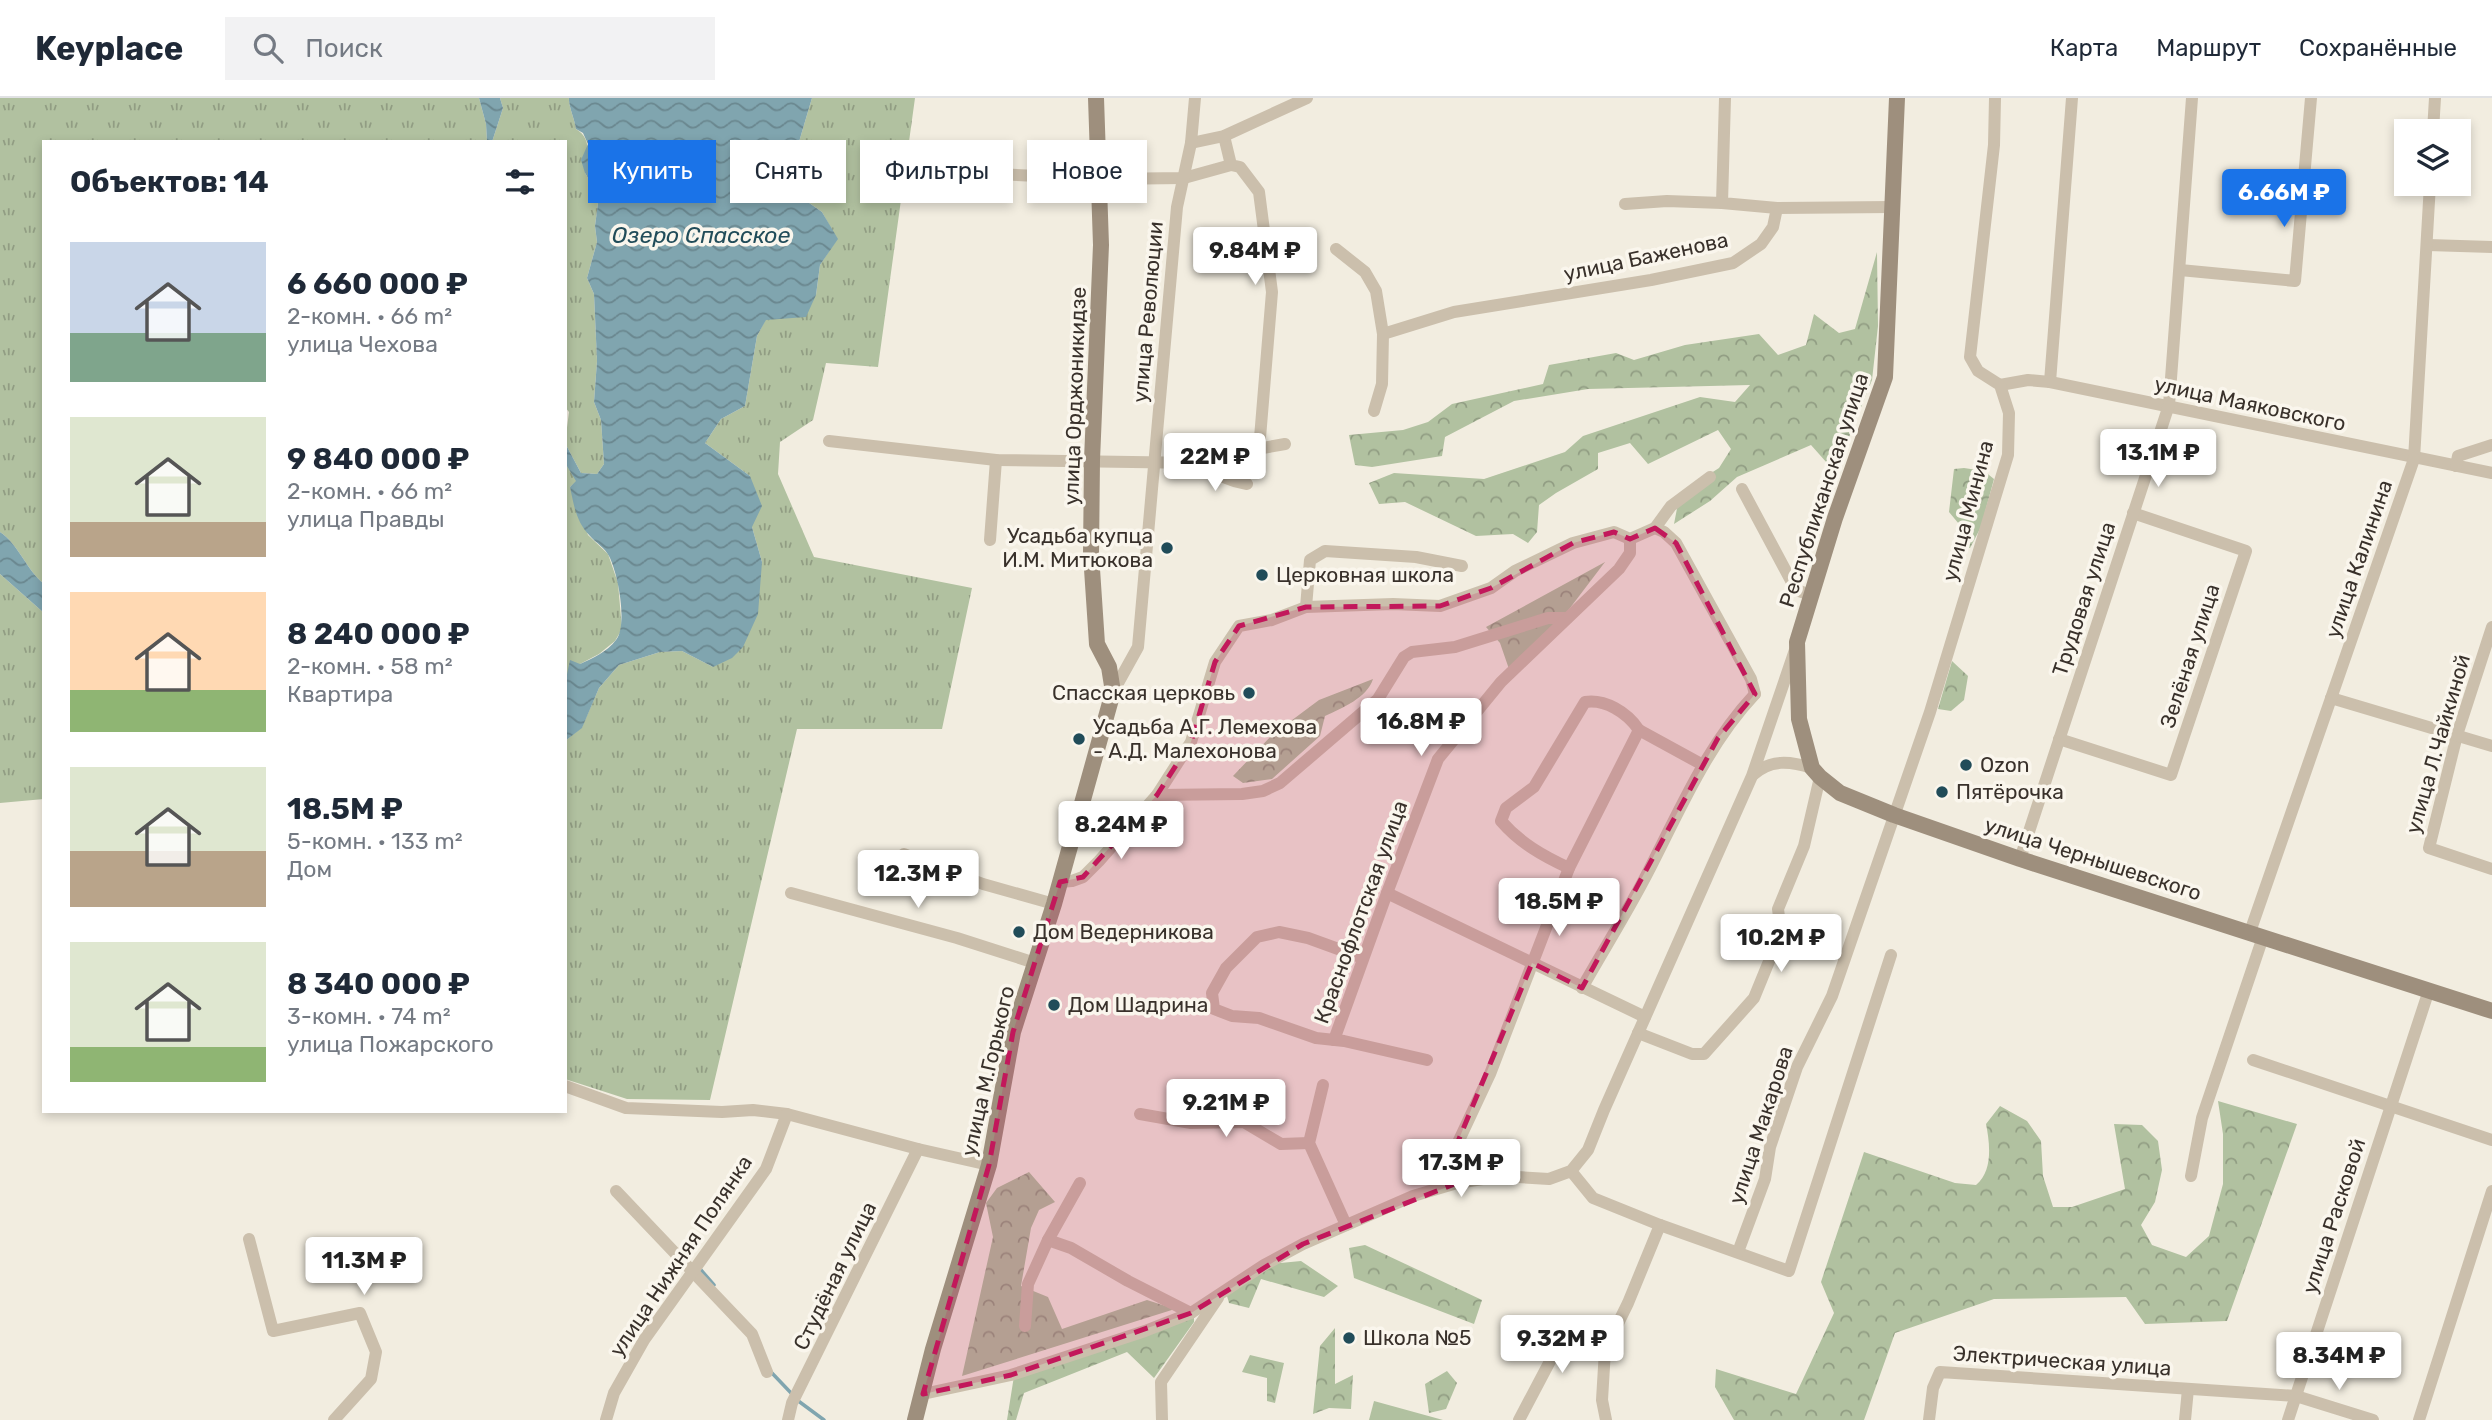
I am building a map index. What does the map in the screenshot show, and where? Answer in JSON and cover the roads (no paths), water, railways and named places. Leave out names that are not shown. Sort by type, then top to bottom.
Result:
[{"type":"street","name":"улица Орджоникидзе","points":[[1096,98],[1099,140]]},
{"type":"street","name":"улица Революции","points":[[1114,692],[1138,647],[1177,207],[1191,143],[1195,98]]},
{"type":"street","points":[[1191,143],[1224,136],[1307,98]]},
{"type":"street","points":[[1722,203],[1725,98]]},
{"type":"street","name":"Республиканская улица","points":[[1797,642],[1835,518],[1885,377],[1897,98]]},
{"type":"street","points":[[1995,98],[1994,145],[1970,357],[1978,371],[2000,385]]},
{"type":"street","points":[[2050,382],[2072,98]]},
{"type":"street","name":"Трудовая улица","points":[[2020,859],[2169,405],[2192,98]]},
{"type":"street","points":[[2180,270],[2295,281],[2311,98]]},
{"type":"street","points":[[2434,119],[2435,98]]},
{"type":"street","points":[[1224,136],[1231,165]]},
{"type":"street","points":[[1147,178],[1184,178],[1231,165],[1240,167],[1258,192],[1272,292],[1259,450]]},
{"type":"street","name":"улица Калинина","points":[[2191,1176],[2202,1118],[2257,935],[2331,698],[2414,459],[2430,196]]},
{"type":"street","points":[[1625,204],[1667,201],[1777,208],[1892,207]]},
{"type":"street","name":"улица Орджоникидзе","points":[[1101,203],[1091,554],[1097,644],[1108,667],[1114,692]]},
{"type":"street","name":"улица Баженова","points":[[1383,334],[1454,312],[1651,280],[1733,263],[1761,244],[1773,228],[1777,208]]},
{"type":"street","points":[[2428,245],[2492,247]]},
{"type":"street","points":[[1336,249],[1365,272],[1376,291],[1383,334],[1382,384],[1374,411]]},
{"type":"street","name":"улица Маяковского","points":[[2000,385],[2028,380],[2050,382],[2492,473]]},
{"type":"street","name":"улица Минина","points":[[1895,815],[1930,712],[2008,455],[2009,413],[2000,385]]},
{"type":"street","points":[[829,441],[996,460],[1198,463],[1224,455],[1285,444]]},
{"type":"street","points":[[2456,466],[2458,456],[2492,445]]},
{"type":"street","points":[[990,540],[996,460]]},
{"type":"street","points":[[1198,463],[1213,474],[1247,484]]},
{"type":"street","points":[[1060,882],[1083,877],[1157,794],[1191,742],[1215,662],[1239,626],[1272,621],[1306,607],[1394,604],[1440,606],[1491,588],[1515,571],[1573,543],[1614,532],[1630,539],[1655,528],[1671,506],[1710,477]]},
{"type":"street","points":[[1742,489],[1797,590],[1811,595]]},
{"type":"street","name":"Зелёная улица","points":[[2059,739],[2171,775],[2246,551],[2133,513]]},
{"type":"street","points":[[1655,528],[1676,543],[1751,679],[1755,694]]},
{"type":"street","name":"Краснофлотская улица","points":[[1334,1040],[1438,759],[1501,682],[1619,569],[1630,553],[1630,539]]},
{"type":"street","points":[[1306,607],[1310,560],[1325,551],[1416,557],[1462,566]]},
{"type":"street","points":[[1157,794],[1242,794],[1263,791],[1280,783],[1378,699],[1404,657],[1412,652],[1455,647],[1548,618],[1567,618]]},
{"type":"street","name":"улица Л.Чайкиной","points":[[2492,627],[2457,735],[2429,848],[2492,869]]},
{"type":"street","points":[[923,1394],[1011,1375],[1191,1313],[1264,1265],[1303,1244],[1413,1196],[1457,1183],[1502,1176],[1549,1179],[1571,1171],[1588,1150],[1752,776],[1797,642]]},
{"type":"street","points":[[1638,1033],[1692,1054],[1704,1054],[1754,998],[1780,932],[1778,909],[1804,846],[1816,772],[1799,719],[1797,642]]},
{"type":"street","name":"улица М.Горького","points":[[915,1420],[933,1349],[989,1165],[1013,1032],[1054,904],[1114,692]]},
{"type":"street","points":[[1755,694],[1778,703]]},
{"type":"street","points":[[1582,988],[1642,884],[1703,765],[1729,723],[1755,694]]},
{"type":"street","points":[[2331,698],[2492,746]]},
{"type":"street","points":[[1569,868],[1541,855],[1511,834],[1501,821],[1502,814],[1534,787],[1585,702],[1600,700],[1632,720],[1639,730],[1703,765]]},
{"type":"street","points":[[1457,1183],[1454,1151],[1490,1074],[1569,868],[1639,730]]},
{"type":"street","points":[[1752,776],[1773,763],[1793,762],[1816,772]]},
{"type":"street","name":"улица Чернышевского","points":[[1816,772],[1840,793],[1895,815],[2020,859],[2492,1011]]},
{"type":"street","name":"улица Макарова","points":[[1738,1252],[1765,1179],[1770,1147],[1797,1067],[1832,996],[1895,815]]},
{"type":"street","points":[[904,854],[982,884],[1054,904]]},
{"type":"street","points":[[791,893],[957,938],[1035,963]]},
{"type":"street","points":[[1387,893],[1645,1017]]},
{"type":"street","points":[[1363,958],[1308,938],[1279,932],[1257,937],[1226,968],[1212,993],[1214,1009],[1231,1016],[1259,1018],[1316,1038],[1427,1060]]},
{"type":"street","points":[[1571,1171],[1593,1198],[1789,1271],[1891,955]]},
{"type":"street","name":"улица Расковой","points":[[2288,1420],[2429,990]]},
{"type":"street","points":[[2253,1060],[2492,1140]]},
{"type":"street","points":[[1323,1085],[1310,1143],[1346,1225]]},
{"type":"street","points":[[567,1087],[626,1108],[722,1112],[753,1110],[788,1114],[989,1165]]},
{"type":"street","name":"улица Нижняя Полянка","points":[[606,1420],[614,1393],[644,1340],[766,1168],[788,1114]]},
{"type":"street","points":[[1140,1114],[1191,1123],[1244,1122],[1281,1144],[1310,1143]]},
{"type":"street","name":"Студёная улица","points":[[788,1420],[792,1403],[918,1149]]},
{"type":"street","points":[[1025,1326],[1028,1284],[1048,1240],[1080,1183]]},
{"type":"street","points":[[616,1191],[752,1334],[766,1372]]},
{"type":"street","points":[[2419,1420],[2492,1191]]},
{"type":"street","points":[[1606,1420],[1602,1400],[1605,1350],[1628,1303],[1660,1225]]},
{"type":"street","points":[[248,1239],[273,1331],[360,1313],[376,1352],[371,1379],[334,1420]]},
{"type":"street","points":[[1048,1240],[1071,1248],[1191,1313]]},
{"type":"street","points":[[1161,1420],[1161,1381],[1220,1295]]},
{"type":"street","points":[[1519,1420],[1558,1346],[1573,1329],[1597,1329],[1611,1338]]},
{"type":"street","name":"Электрическая улица","points":[[1929,1420],[1933,1388],[1941,1372],[2296,1396],[2372,1420]]},
{"type":"street","name":"Электрическая улица","points":[[2185,1420],[2188,1389]]},
{"type":"water","points":[[479,98],[500,98],[503,108],[493,140],[487,140]]},
{"type":"water","name":"Озеро Спасское","points":[[569,98],[812,98],[800,140],[730,140],[730,203],[809,203],[822,212],[838,239],[820,265],[816,295],[806,317],[766,320],[757,336],[745,406],[721,419],[705,443],[750,476],[762,506],[752,527],[762,562],[758,614],[743,647],[732,658],[713,667],[682,651],[660,652],[619,665],[599,688],[582,728],[567,739],[567,674],[570,660],[580,664],[600,654],[616,640],[621,623],[618,586],[612,564],[607,553],[585,531],[579,519],[570,487],[576,481],[567,466],[567,447],[581,473],[597,474],[604,464],[601,420],[594,402],[597,361],[594,294],[587,278],[597,242],[595,226],[598,203],[716,203],[716,140],[588,140],[588,144],[583,133],[576,129]]},
{"type":"water","name":"Озеро Спасское","points":[[588,144],[588,178],[585,173],[581,160]]},
{"type":"water","points":[[0,532],[7,537],[42,582],[42,611],[0,574]]},
{"type":"waterway","points":[[701,1270],[714,1285]]},
{"type":"waterway","points":[[771,1372],[792,1394]]},
{"type":"waterway","points":[[797,1400],[824,1420]]},
{"type":"place","name":"Усадьба купца И.М. Митюкова","points":[[1167,548]]},
{"type":"place","name":"Церковная школа","points":[[1262,575]]},
{"type":"place","name":"Спасская церковь","points":[[1249,693]]},
{"type":"place","name":"Усадьба А.Г. Лемехова - А.Д. Малехонова","points":[[1079,739]]},
{"type":"place","name":"Ozon","points":[[1966,765]]},
{"type":"place","name":"Пятёрочка","points":[[1942,792]]},
{"type":"place","name":"Дом Ведерникова","points":[[1019,932]]},
{"type":"place","name":"Дом Шадрина","points":[[1054,1005]]},
{"type":"place","name":"Школа №5","points":[[1349,1338]]}]
